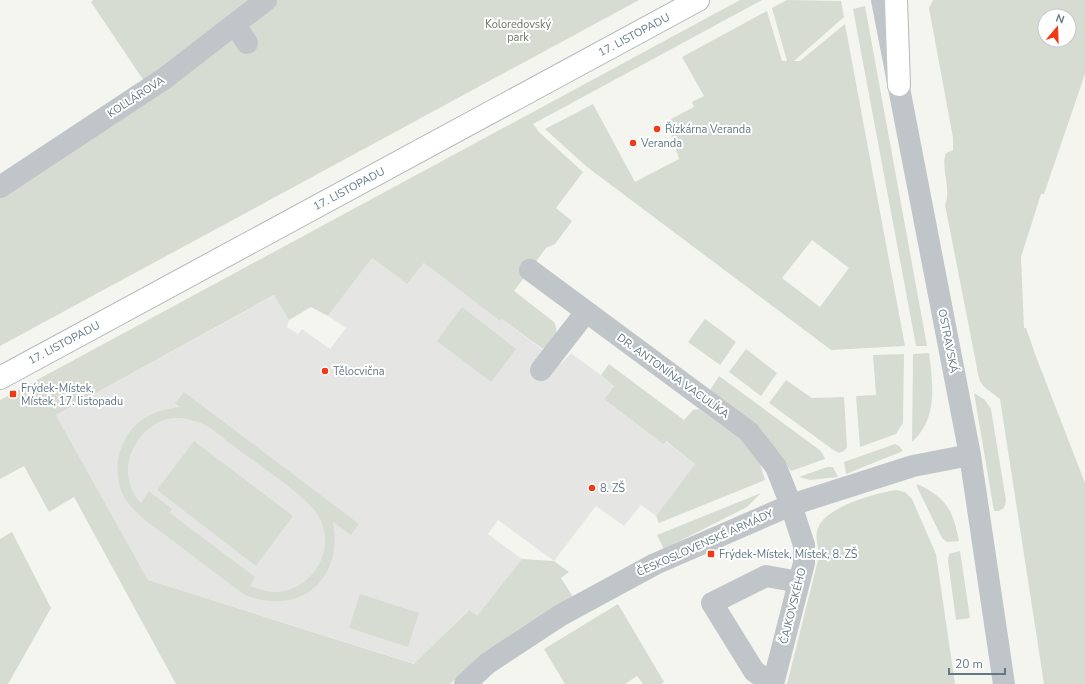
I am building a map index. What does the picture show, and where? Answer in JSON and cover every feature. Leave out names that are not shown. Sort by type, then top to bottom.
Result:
[{"type":"main road","name":"17. LISTOPADU","points":[[0,378],[698,0]]},
{"type":"main road","points":[[896,0],[899,86]]},
{"type":"street","name":"KOLLÁROVA","points":[[0,187],[43,165],[125,111],[266,0]]},
{"type":"street","name":"OSTRAVSKÁ","points":[[882,0],[970,455],[1004,684]]},
{"type":"street","points":[[235,24],[247,43]]},
{"type":"street","name":"DR. ANTONÍNA VACULÍKA","points":[[530,270],[749,432],[776,466],[791,505]]},
{"type":"street","points":[[541,370],[586,312]]},
{"type":"street","name":"ČESKOSLOVENSKÉ ARMÁDY","points":[[465,684],[488,663],[561,615],[655,564],[791,505],[913,466],[970,455]]},
{"type":"street","name":"ČAJKOVSKÉHO","points":[[773,683],[804,563],[804,545],[791,505]]},
{"type":"street","points":[[773,683],[754,671],[712,603],[766,576],[799,582]]},
{"type":"shaded area","points":[[372,258],[407,284],[424,263],[500,321],[502,319],[561,364],[571,353],[614,385],[604,399],[663,444],[665,441],[695,464],[656,516],[641,505],[624,526],[596,506],[554,561],[498,520],[488,534],[522,559],[477,617],[468,610],[415,664],[148,580],[56,415],[275,295],[289,320],[287,327],[298,334],[302,329],[330,349],[346,328],[328,316]]},
{"type":"green space","name":"Koloredovský park","points":[[93,0],[639,0],[0,346],[0,178],[144,81],[91,2]]},
{"type":"green space","points":[[740,0],[762,0],[533,124],[539,132],[583,172],[556,208],[572,221],[555,244],[546,248],[514,291],[554,322],[556,326],[556,334],[550,344],[543,349],[502,319],[500,321],[424,263],[407,284],[372,258],[328,316],[311,307],[289,320],[274,295],[56,415],[148,580],[414,664],[469,610],[477,616],[522,559],[554,561],[569,572],[561,578],[573,597],[470,667],[450,684],[176,684],[74,497],[49,512],[24,466],[0,479],[0,400]]},
{"type":"green space","points":[[787,0],[841,1],[844,17],[794,61],[800,61],[845,24],[905,346],[831,350],[587,167],[545,129],[593,104],[635,182],[679,159],[667,121],[694,107],[692,102],[704,96],[682,57],[767,11],[782,61],[787,61],[772,8]],"holes":[[[812,240],[849,268],[820,307],[782,278]]]},
{"type":"green space","points":[[933,0],[1085,0],[1085,74],[1044,194],[1041,194],[1021,257],[1024,328],[1026,328],[1085,483],[1085,684],[1044,684],[1000,399],[979,380],[945,205],[947,192],[944,165],[946,153],[953,150],[953,138],[929,8]]},
{"type":"green space","points":[[865,6],[927,346],[916,346],[853,9]]},
{"type":"green space","points":[[462,307],[516,349],[491,382],[437,341]]},
{"type":"green space","points":[[705,319],[736,342],[720,365],[688,342]]},
{"type":"green space","points":[[746,349],[777,373],[761,396],[729,372]]},
{"type":"green space","points":[[929,353],[932,377],[932,400],[930,412],[920,433],[912,442],[913,354]]},
{"type":"green space","points":[[904,354],[903,423],[896,434],[860,447],[856,396],[876,395],[873,355]]},
{"type":"green space","points":[[609,364],[684,420],[693,410],[699,409],[747,444],[760,464],[765,480],[659,523],[656,516],[695,464],[666,441],[663,444],[604,399],[614,386],[601,375]]},
{"type":"green space","points":[[719,376],[821,451],[825,459],[791,471],[766,437],[710,390]]},
{"type":"green space","points":[[786,380],[812,398],[844,397],[847,447],[844,451],[839,453],[832,449],[769,403]]},
{"type":"green space","points":[[184,392],[359,524],[351,535],[333,522],[335,542],[332,561],[324,576],[314,588],[300,597],[284,601],[265,601],[245,595],[145,520],[127,502],[120,489],[118,475],[118,462],[121,448],[129,434],[140,421],[163,410],[180,407],[175,403]],"holes":[[[183,418],[207,426],[293,490],[313,509],[319,517],[324,529],[325,542],[323,553],[319,565],[312,575],[303,583],[292,589],[279,592],[268,591],[250,586],[255,577],[170,513],[172,509],[149,491],[141,503],[133,492],[129,480],[128,468],[130,456],[143,434],[153,426],[164,420]]]},
{"type":"green space","points":[[974,393],[985,400],[991,409],[1006,501],[1004,508],[999,511],[994,511]]},
{"type":"green space","points":[[194,441],[293,516],[256,566],[157,490]]},
{"type":"green space","points":[[895,444],[903,451],[846,474],[844,462]]},
{"type":"green space","points":[[827,467],[833,467],[838,477],[810,480],[799,477]]},
{"type":"green space","points":[[917,484],[935,494],[947,506],[954,521],[959,541],[947,542],[942,538],[917,487]]},
{"type":"green space","points":[[896,490],[905,492],[912,499],[936,554],[955,684],[787,684],[819,556],[817,538],[818,528],[823,520],[830,514],[852,502],[876,494]]},
{"type":"green space","points":[[761,493],[747,507],[664,549],[657,535]]},
{"type":"green space","points":[[12,532],[51,608],[8,684],[0,684],[0,539]]},
{"type":"green space","points":[[960,551],[970,618],[956,620],[948,561],[949,554]]},
{"type":"green space","points":[[360,594],[419,613],[408,647],[349,628]]},
{"type":"green space","points":[[618,604],[664,682],[661,684],[643,684],[637,676],[625,684],[565,684],[544,649]]},
{"type":"place","name":"Řízkárna Veranda","points":[[657,129]]},
{"type":"place","name":"Veranda","points":[[633,143]]},
{"type":"place","name":"Tělocvična","points":[[325,371]]},
{"type":"place","name":"Frýdek-Místek, Místek, 17. listopadu","points":[[13,394]]},
{"type":"place","name":"8. ZŠ","points":[[592,488]]},
{"type":"place","name":"Frýdek-Místek, Místek, 8. ZŠ","points":[[711,554]]}]
